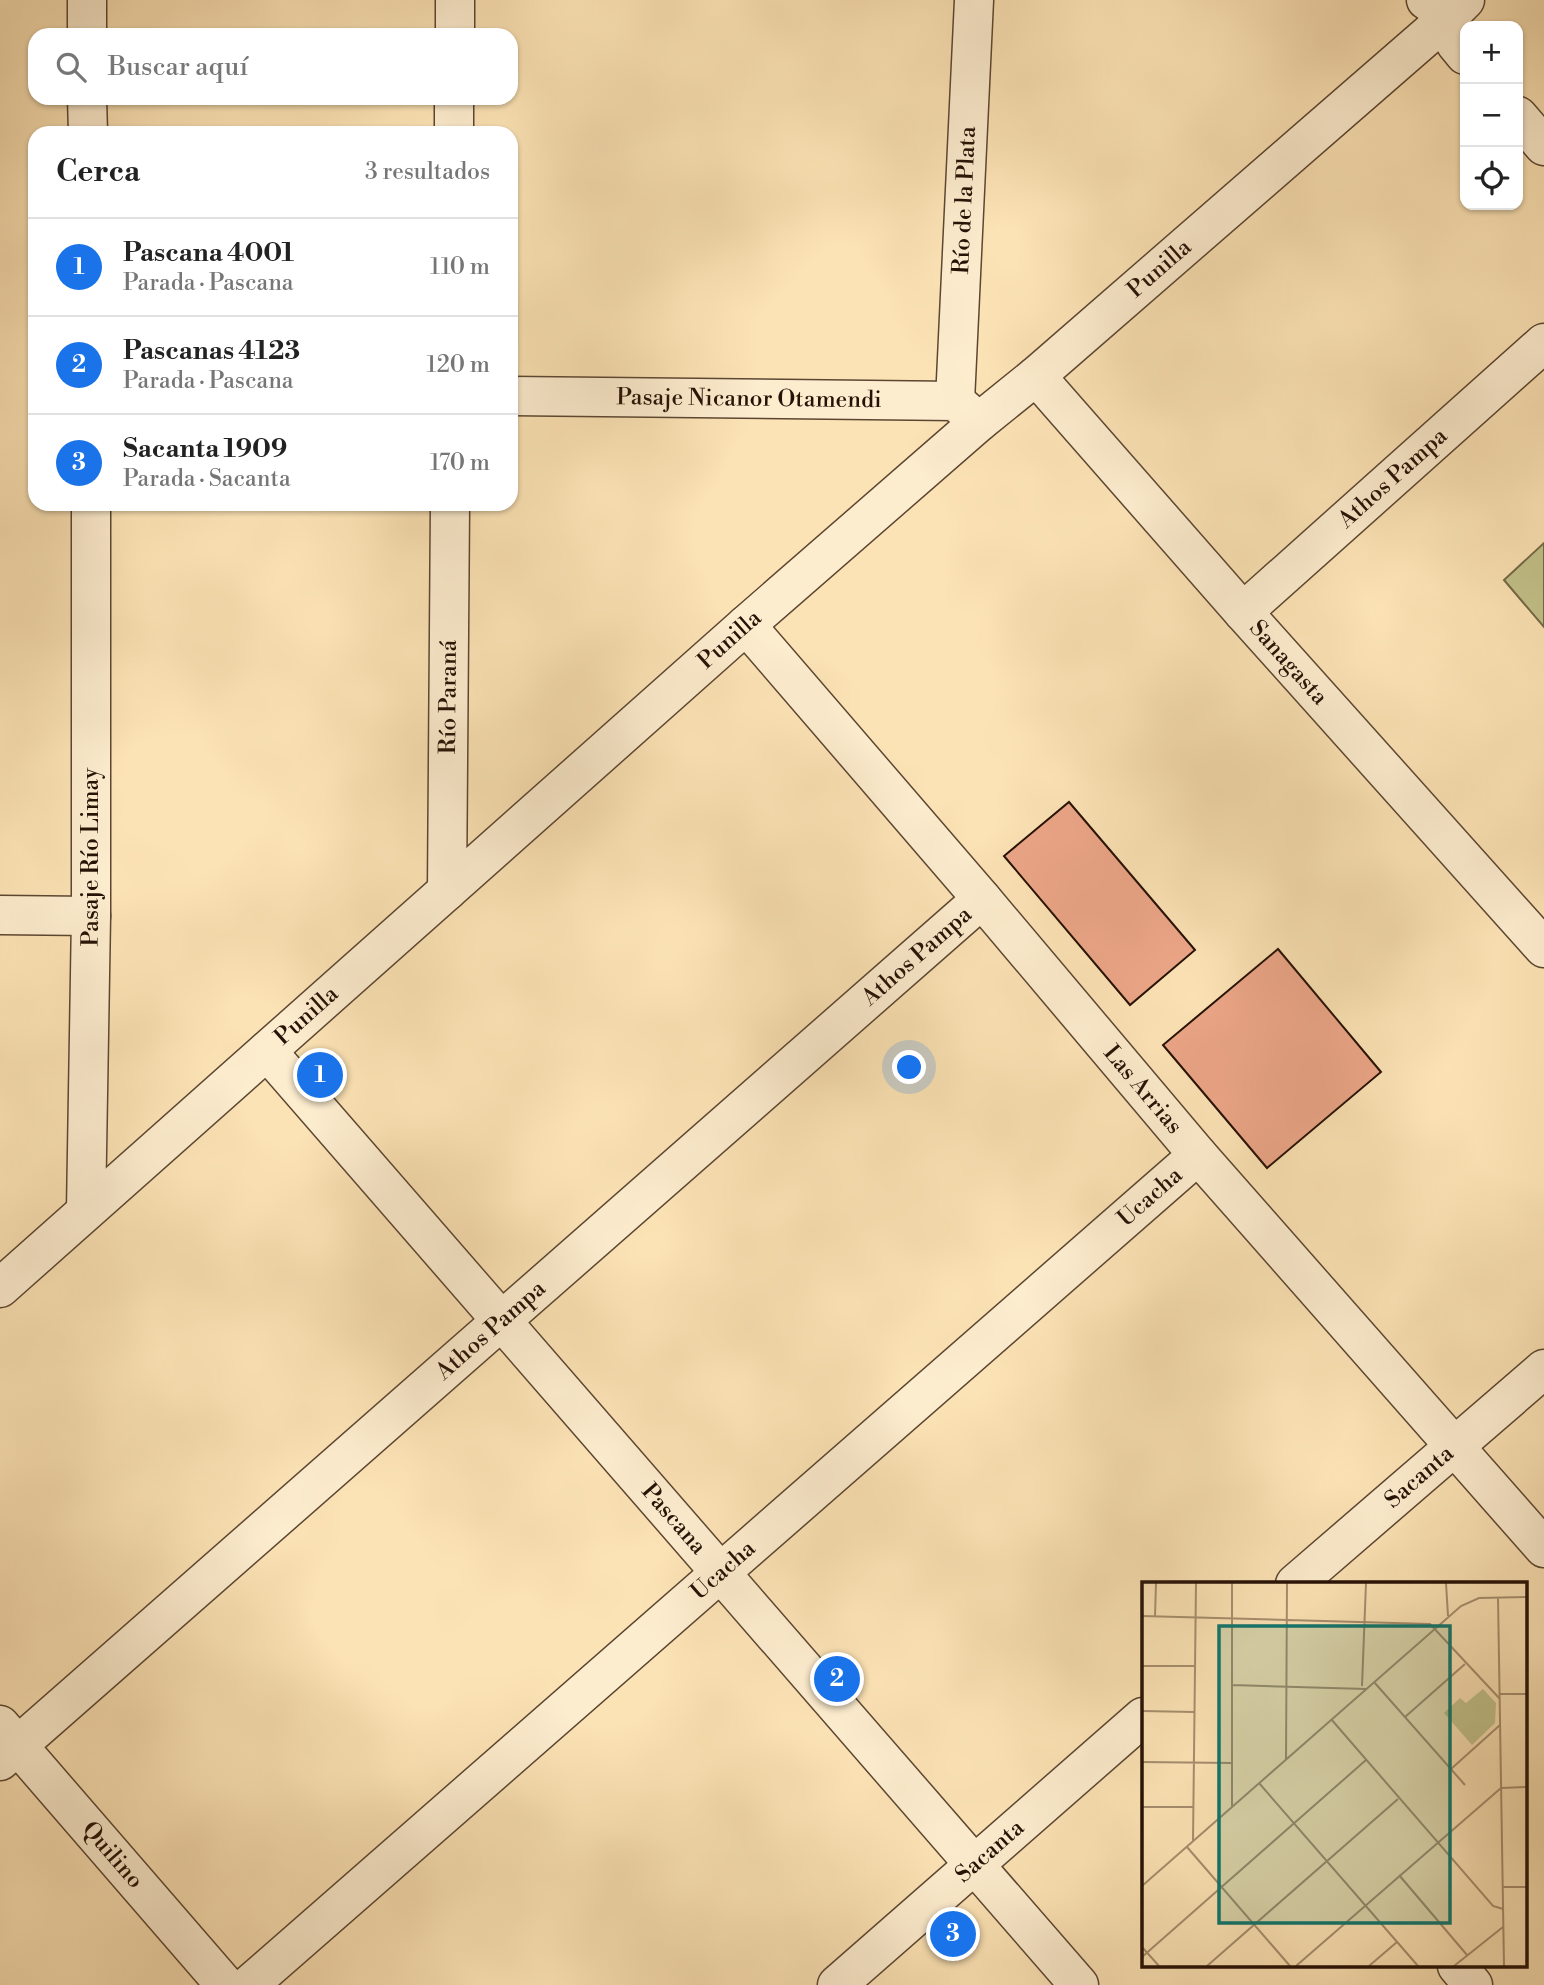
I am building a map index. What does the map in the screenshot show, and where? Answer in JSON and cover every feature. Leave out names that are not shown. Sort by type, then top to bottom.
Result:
[{"type":"street","points":[[86,0],[87,28]]},
{"type":"street","points":[[455,0],[455,28]]},
{"type":"street","name":"Río de la Plata","points":[[967,411],[974,0]]},
{"type":"street","points":[[1445,7],[1456,44],[1460,49]]},
{"type":"street","name":"Punilla","points":[[0,1287],[746,625],[967,411],[1035,376],[1445,7]]},
{"type":"street","points":[[88,105],[88,126]]},
{"type":"street","points":[[454,105],[454,126]]},
{"type":"street","points":[[1523,122],[1544,146]]},
{"type":"street","name":"Athos Pampa","points":[[1243,612],[1544,343]]},
{"type":"street","name":"Sanagasta","points":[[1035,376],[1544,948]]},
{"type":"street","name":"Pasaje Nicanor Otamendi","points":[[518,396],[967,411]]},
{"type":"street","name":"Pasaje Río Limay","points":[[86,1211],[91,916],[91,511]]},
{"type":"street","name":"Río Paraná","points":[[447,891],[450,511]]},
{"type":"street","name":"Las Arrias","points":[[746,625],[1199,1154],[1544,1548]]},
{"type":"street","name":"Athos Pampa","points":[[6,1744],[501,1321],[982,899]]},
{"type":"street","points":[[0,915],[91,916]]},
{"type":"street","name":"Pascana","points":[[267,1051],[1079,1985]]},
{"type":"street","name":"Ucacha","points":[[249,1985],[1199,1154]]},
{"type":"street","name":"Sacanta","points":[[1297,1582],[1544,1369]]},
{"type":"street","name":"Sacanta","points":[[838,1985],[1142,1718]]},
{"type":"street","name":"Quilino","points":[[6,1744],[225,1985]]},
{"type":"street","points":[[1459,1968],[1473,1985]]},
{"type":"green space","points":[[1544,543],[1544,627],[1504,580]]},
{"type":"building","points":[[1069,802],[1195,950],[1130,1005],[1004,856]]},
{"type":"building","points":[[1278,949],[1381,1072],[1267,1168],[1163,1045]]},
{"type":"place","name":"Pascana 4001","points":[[320,1075]]},
{"type":"place","name":"Pascanas 4123","points":[[837,1679]]},
{"type":"place","name":"Sacanta 1909","points":[[953,1934]]}]
